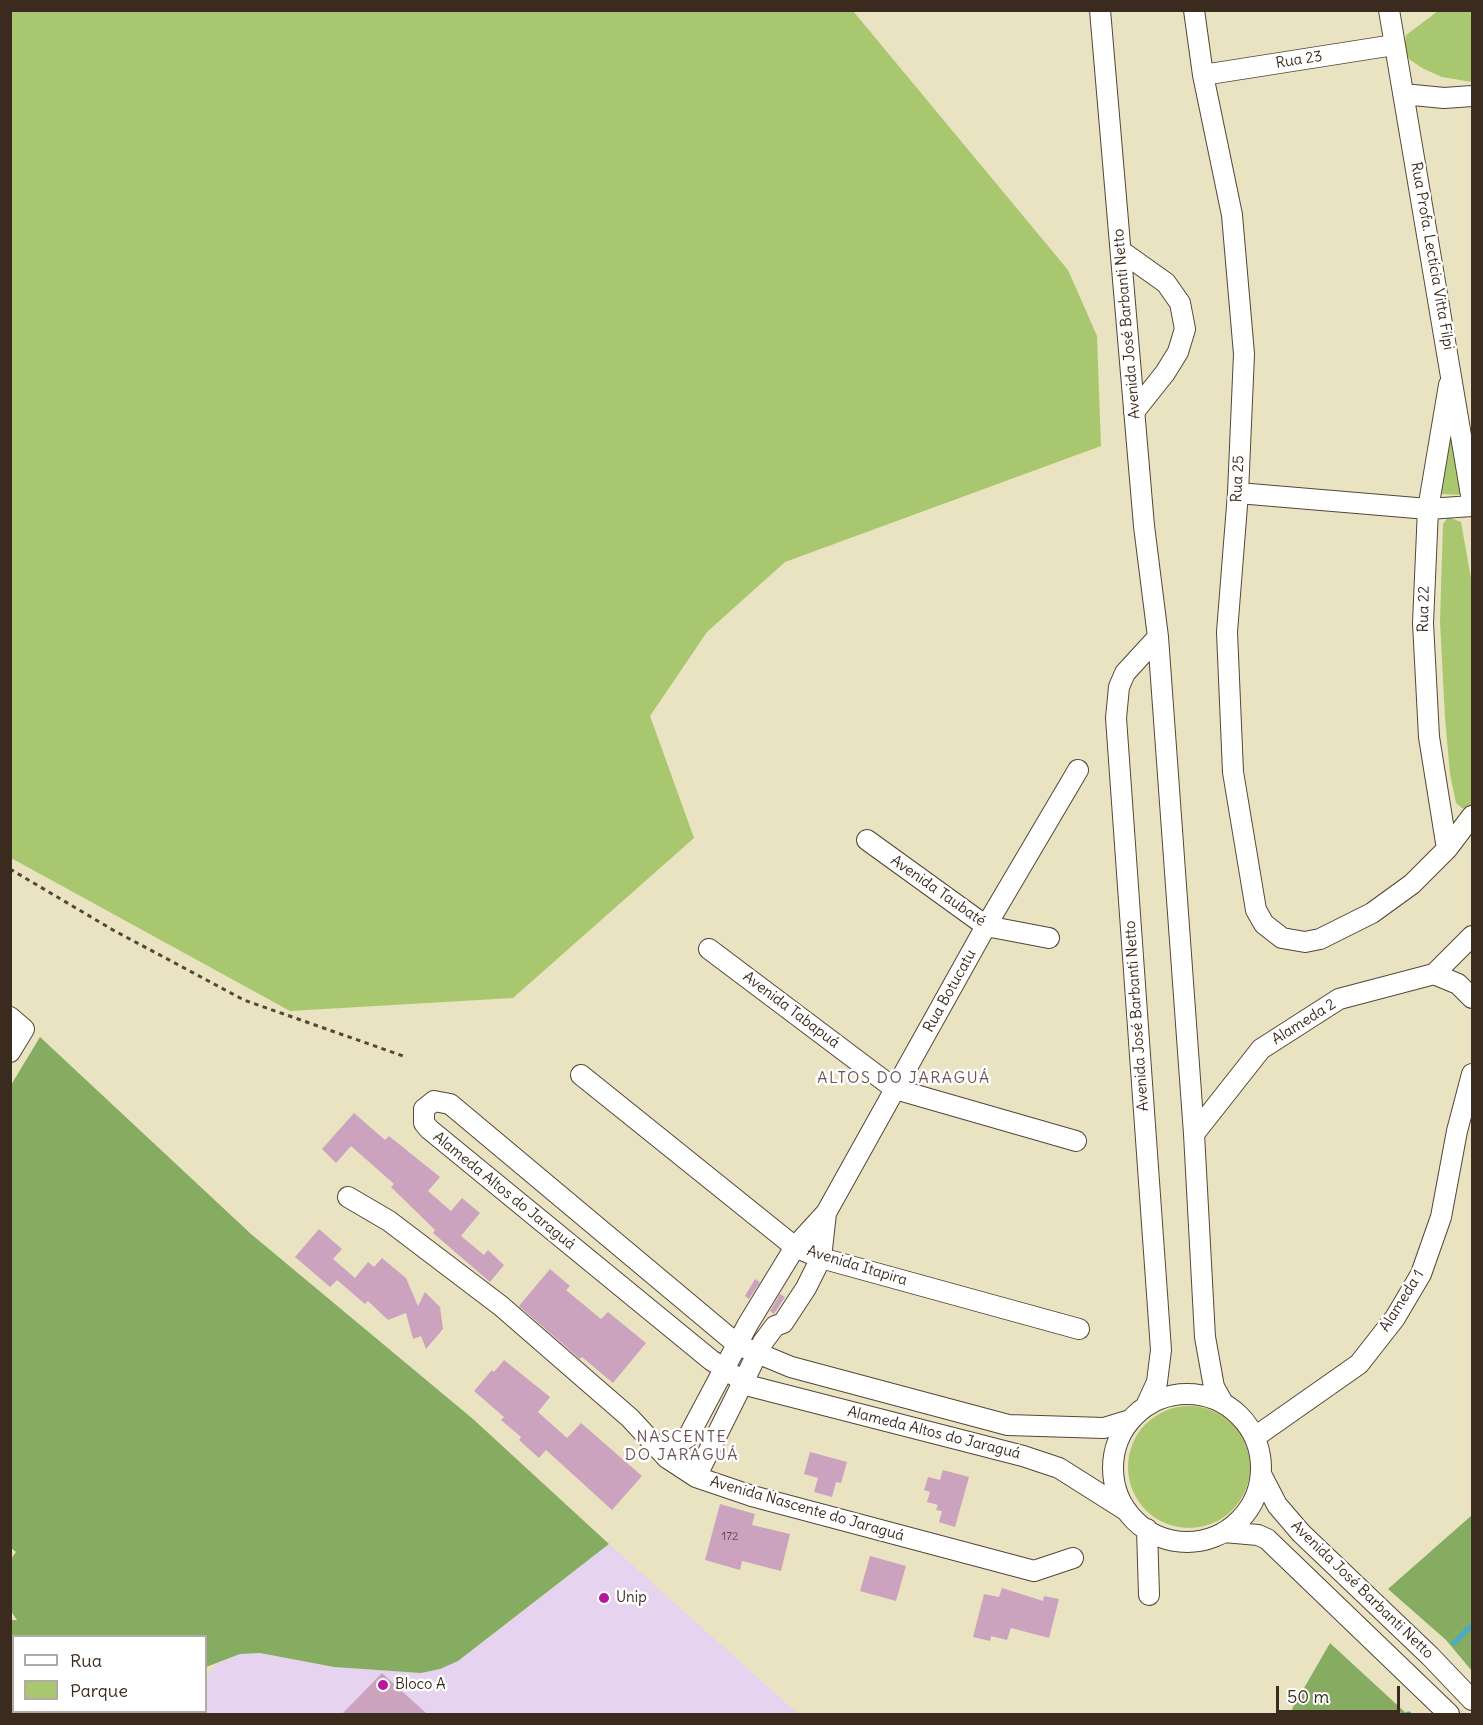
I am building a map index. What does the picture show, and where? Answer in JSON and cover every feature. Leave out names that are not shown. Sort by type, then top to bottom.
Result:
[{"type":"street","name":"Avenida José Barbanti Netto","points":[[1100,10],[1144,526],[1158,638],[1194,1134],[1205,1336],[1214,1387],[1223,1403]]},
{"type":"street","name":"Rua 25","points":[[1194,10],[1203,75],[1232,215],[1244,354],[1238,493],[1227,632],[1233,772],[1256,910],[1264,924],[1282,938],[1297,942],[1313,941],[1372,913],[1412,884],[1447,849]]},
{"type":"street","name":"Rua Profa. Lectícia Vitta Filpi","points":[[1391,12],[1394,45],[1452,368],[1473,503]]},
{"type":"street","name":"Rua 23","points":[[1203,75],[1394,45]]},
{"type":"street","points":[[1403,94],[1444,98],[1473,96]]},
{"type":"street","points":[[1121,251],[1166,283],[1180,303],[1185,329],[1178,352],[1134,412]]},
{"type":"street","name":"Rua 22","points":[[1447,849],[1429,737],[1423,623],[1428,509],[1452,368]]},
{"type":"street","points":[[1238,493],[1428,509],[1473,503]]},
{"type":"street","name":"Avenida José Barbanti Netto","points":[[1146,1406],[1157,1382],[1161,1350],[1116,718],[1119,687],[1125,673],[1158,638]]},
{"type":"street","name":"Rua Botucatu","points":[[722,1374],[795,1247],[826,1213],[986,926],[1078,770]]},
{"type":"street","points":[[1447,849],[1473,816]]},
{"type":"street","name":"Avenida Taubaté","points":[[867,840],[986,926],[1049,938]]},
{"type":"street","name":"Alameda 2","points":[[1194,1134],[1261,1049],[1338,999],[1434,974],[1473,936]]},
{"type":"street","name":"Avenida Tabapuá","points":[[709,949],[895,1089],[1076,1142]]},
{"type":"street","points":[[1434,974],[1458,984],[1473,998]]},
{"type":"street","points":[[10,1017],[24,1029],[10,1052]]},
{"type":"street","name":"Alameda 1","points":[[1255,1437],[1359,1364],[1406,1300],[1421,1274],[1441,1216],[1458,1131],[1473,1074]]},
{"type":"street","name":"Avenida Itapira","points":[[581,1075],[816,1265],[1079,1329]]},
{"type":"street","name":"Alameda Altos do Jaraguá","points":[[1127,1510],[1059,1468],[1023,1456],[750,1386],[722,1374],[429,1129],[422,1118],[424,1109],[434,1101],[450,1104],[738,1345],[791,1367],[1008,1425],[1104,1428],[1130,1420]]},
{"type":"street","name":"Avenida Nascente do Jaraguá","points":[[348,1197],[389,1221],[501,1306],[630,1418],[672,1451],[696,1477],[752,1496],[1034,1571],[1073,1558]]},
{"type":"street","name":"Rua Botucatu","points":[[696,1477],[757,1353],[775,1326],[783,1323],[806,1288],[816,1265],[826,1213]]},
{"type":"street","points":[[672,1451],[677,1430],[704,1382],[722,1374]]},
{"type":"street","points":[[1184,1394],[1204,1395],[1223,1403],[1241,1417],[1255,1437],[1260,1455],[1261,1474],[1256,1497],[1243,1517],[1224,1532],[1205,1540],[1185,1542],[1165,1538],[1147,1529],[1127,1510],[1116,1489],[1113,1465],[1118,1441],[1130,1420],[1146,1406],[1164,1397],[1184,1394]]},
{"type":"street","name":"Avenida José Barbanti Netto","points":[[1261,1474],[1277,1505],[1301,1533],[1473,1700]]},
{"type":"street","points":[[1147,1529],[1149,1594]]},
{"type":"street","name":"Avenida José Barbanti Netto","points":[[1224,1532],[1258,1535],[1267,1539],[1449,1714]]},
{"type":"path","points":[[10,869],[113,930],[244,1000],[403,1056]]},
{"type":"shaded area","name":"Unip","points":[[609,1544],[798,1714],[181,1714],[207,1713],[207,1677],[217,1664],[240,1654],[260,1653],[334,1667],[421,1673],[458,1661]]},
{"type":"green space","points":[[11,10],[853,11],[1068,270],[1097,336],[1101,446],[785,562],[707,632],[650,716],[694,838],[513,998],[290,1011],[11,858]]},
{"type":"green space","points":[[1438,11],[1472,11],[1472,82],[1442,77],[1424,69],[1410,60],[1404,50],[1406,35]]},
{"type":"green space","points":[[1451,424],[1463,495],[1441,494]]},
{"type":"green space","points":[[1448,517],[1461,522],[1472,584],[1472,805],[1467,809],[1456,803],[1450,774],[1445,718],[1440,621],[1443,524]]},
{"type":"green space","points":[[40,1037],[251,1234],[473,1419],[609,1544],[458,1661],[440,1669],[421,1673],[334,1667],[260,1653],[240,1654],[207,1667],[207,1635],[12,1635],[12,1669],[11,1620],[17,1620],[10,1610],[11,1559],[16,1552],[10,1547],[11,1085]]},
{"type":"green space","points":[[1189,1406],[1212,1410],[1232,1424],[1246,1444],[1250,1467],[1246,1490],[1232,1510],[1212,1524],[1189,1528],[1166,1524],[1146,1510],[1132,1490],[1128,1467],[1132,1444],[1146,1424],[1166,1410]]},
{"type":"green space","points":[[1472,1515],[1472,1671],[1446,1640],[1388,1589]]},
{"type":"green space","points":[[1330,1643],[1407,1714],[1295,1714],[1292,1709]]},
{"type":"green space","points":[[11,1668],[12,1713],[182,1713],[181,1714],[11,1714]]},
{"type":"building","points":[[354,1113],[385,1140],[389,1136],[440,1177],[428,1191],[451,1211],[462,1198],[480,1213],[461,1236],[484,1255],[488,1250],[504,1265],[490,1282],[433,1233],[435,1230],[391,1187],[394,1184],[351,1146],[336,1163],[322,1149]]},
{"type":"building","points":[[319,1229],[342,1249],[333,1259],[355,1278],[368,1262],[374,1267],[382,1258],[406,1278],[418,1306],[425,1292],[440,1307],[443,1329],[426,1349],[421,1336],[413,1339],[406,1313],[388,1320],[368,1301],[365,1304],[337,1280],[330,1287],[295,1257]]},
{"type":"building","points":[[550,1269],[570,1286],[566,1290],[601,1319],[608,1312],[646,1343],[613,1383],[582,1357],[580,1359],[519,1306]]},
{"type":"building","points":[[755,1279],[760,1282],[749,1299],[745,1296]]},
{"type":"building","points":[[780,1294],[785,1297],[774,1314],[770,1311]]},
{"type":"building","points":[[504,1360],[550,1397],[538,1412],[567,1438],[581,1423],[642,1476],[612,1510],[546,1450],[539,1458],[519,1440],[521,1437],[501,1420],[504,1417],[474,1391]]},
{"type":"building","points":[[810,1452],[847,1462],[841,1483],[836,1482],[832,1497],[814,1492],[818,1478],[804,1474]]},
{"type":"building","points":[[943,1470],[969,1477],[955,1527],[939,1522],[942,1511],[936,1510],[938,1505],[927,1502],[930,1492],[924,1490],[928,1477],[940,1480]]},
{"type":"building","points":[[720,1504],[755,1514],[752,1525],[790,1534],[781,1571],[742,1561],[740,1570],[705,1560]]},
{"type":"building","points":[[870,1556],[906,1566],[896,1601],[860,1591]]},
{"type":"building","points":[[1002,1588],[1043,1601],[1044,1596],[1059,1599],[1049,1638],[1011,1628],[1007,1640],[991,1636],[990,1641],[973,1637],[984,1594],[999,1597]]},
{"type":"building","name":"Bloco A","points":[[382,1673],[427,1714],[342,1714]]},
{"type":"waterway","points":[[1454,1643],[1472,1625]]},
{"type":"place","name":"Unip","points":[[604,1598]]},
{"type":"place","name":"Bloco A","points":[[383,1685]]},
{"type":"district","name":"ALTOS DO JARAGUÁ","points":[[904,1078]]},
{"type":"district","name":"NASCENTE DO JARAGUÁ","points":[[682,1446]]}]
